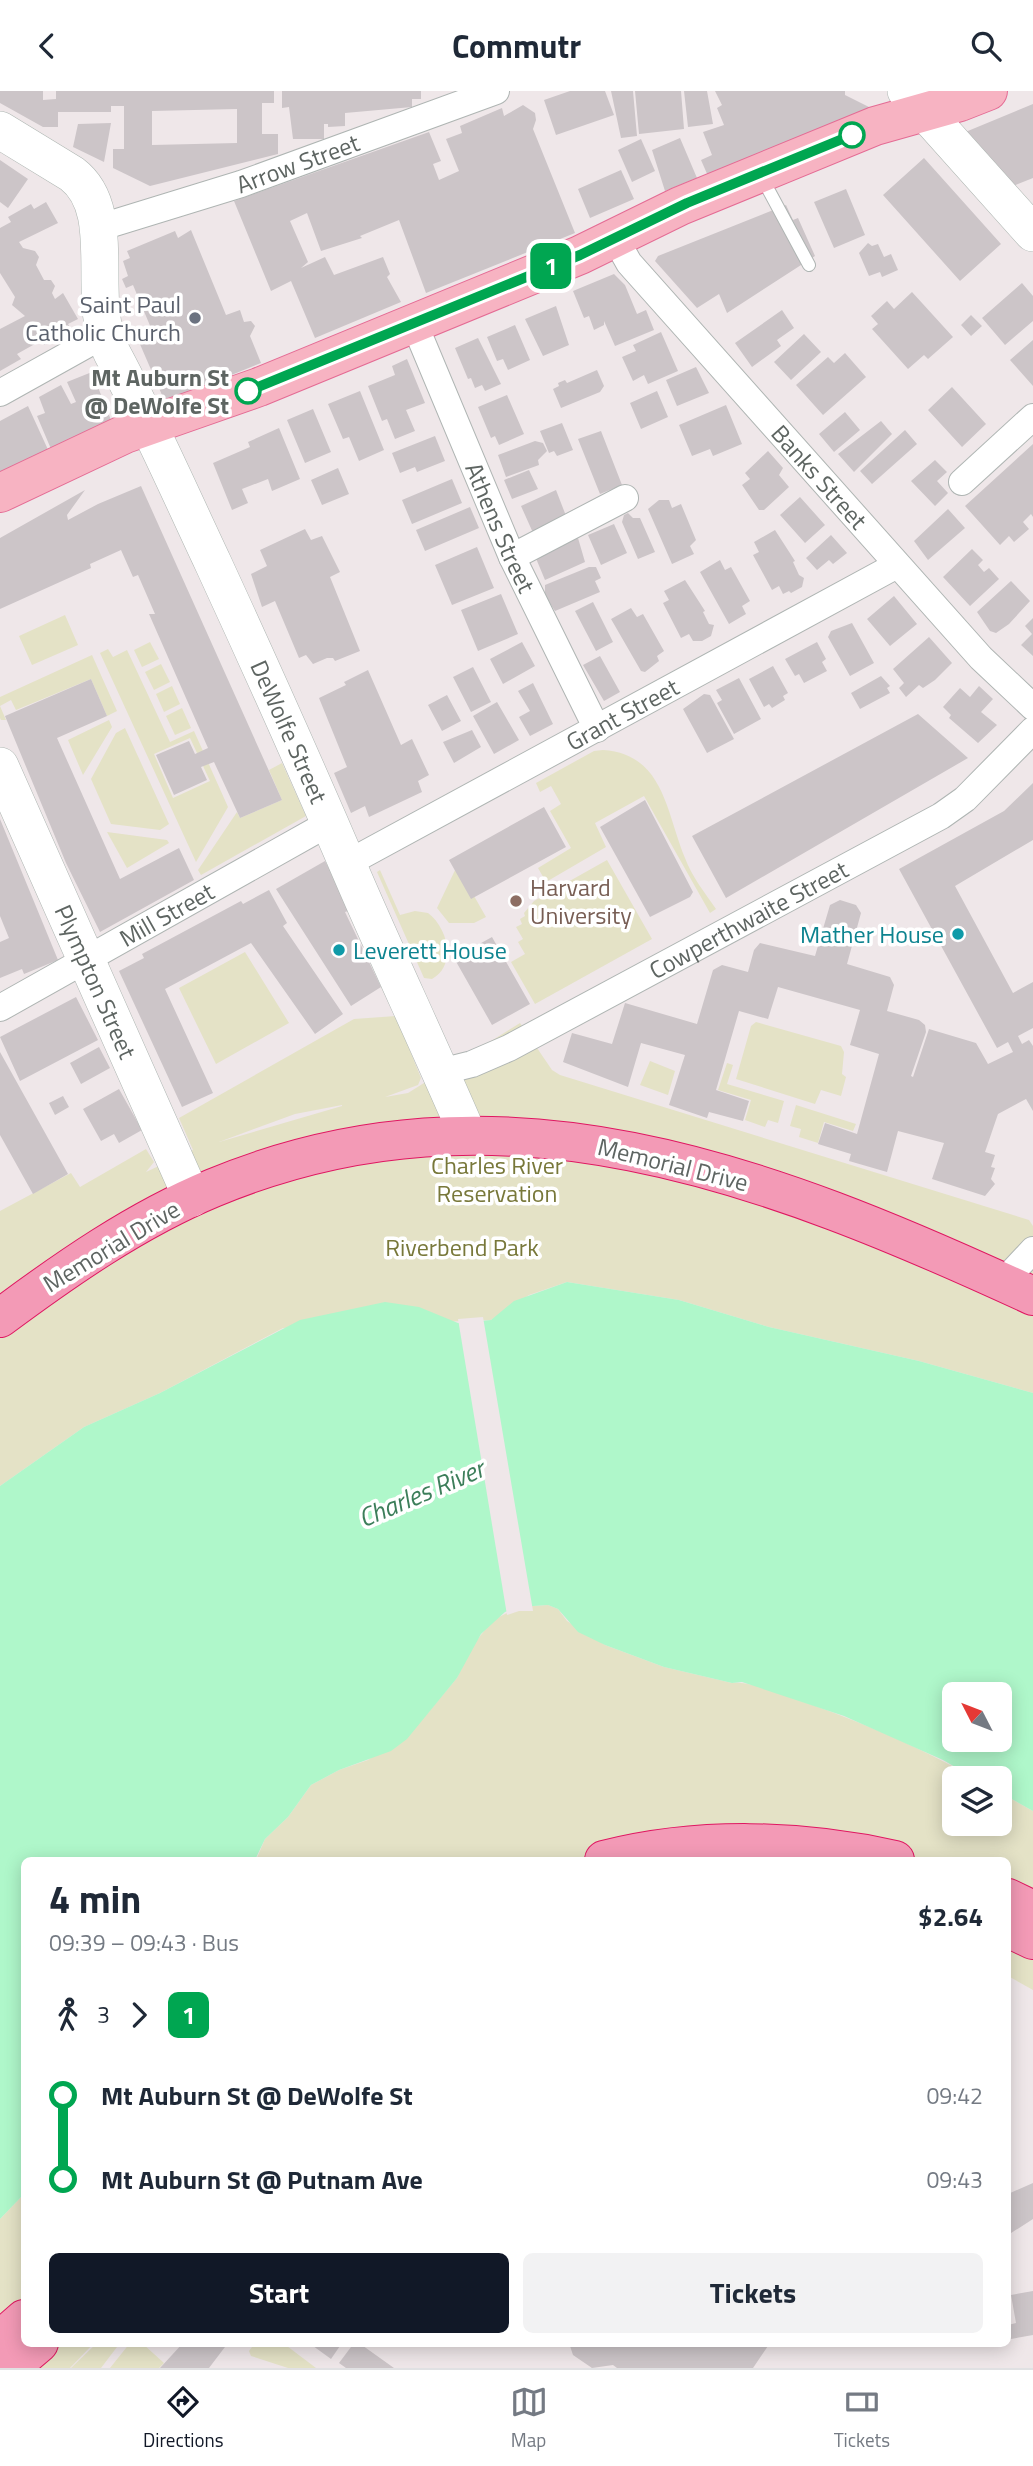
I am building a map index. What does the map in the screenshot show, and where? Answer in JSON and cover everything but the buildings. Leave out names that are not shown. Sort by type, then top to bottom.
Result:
[{"type":"highway","name":"Memorial Drive","points":[[0,1318],[98,1250],[192,1198],[261,1170],[335,1149],[391,1140],[467,1133],[586,1142],[698,1168],[838,1214],[1018,1289]]},
{"type":"highway","points":[[620,1857],[673,1847],[762,1844],[826,1848],[878,1857]]},
{"type":"highway","points":[[1011,1899],[1033,1910]]},
{"type":"highway","points":[[1011,1929],[1033,1940]]},
{"type":"main road","points":[[0,493],[83,452],[241,394],[615,238],[760,173],[886,121],[915,101],[983,92]]},
{"type":"street","name":"Arrow Street","points":[[98,228],[241,184],[496,91]]},
{"type":"street","points":[[915,101],[1033,233]]},
{"type":"street","name":"DeWolfe Street","points":[[0,130],[82,182],[95,206],[98,228],[98,292],[104,335],[149,426],[331,822],[467,1133]]},
{"type":"street","name":"Banks Street","points":[[615,238],[629,263],[897,565],[981,658],[1033,707]]},
{"type":"street","name":"Athens Street","points":[[414,323],[512,557],[597,729]]},
{"type":"street","points":[[0,393],[104,335]]},
{"type":"street","points":[[962,482],[1033,417]]},
{"type":"street","points":[[512,557],[625,498]]},
{"type":"street","name":"Grant Street","points":[[348,863],[897,565]]},
{"type":"street","name":"Cowperthwaite Street","points":[[440,1072],[509,1048],[941,816],[959,804],[1033,730]]},
{"type":"street","name":"Plympton Street","points":[[0,766],[192,1198]]},
{"type":"street","name":"Mill Street","points":[[0,1008],[331,822]]},
{"type":"street","points":[[1018,1289],[1033,1250]]},
{"type":"lane","points":[[760,173],[809,265]]},
{"type":"green space","points":[[65,615],[78,645],[32,665],[19,636]]},
{"type":"green space","points":[[150,642],[159,659],[142,667],[134,650]]},
{"type":"green space","points":[[108,649],[113,657],[127,650],[170,742],[194,731],[228,807],[196,862],[100,653]],"holes":[[[190,738],[210,781],[173,798],[154,754]]]},
{"type":"green space","points":[[92,655],[117,711],[107,716],[91,679],[16,710],[11,700],[0,706],[0,697]]},
{"type":"green space","points":[[161,664],[170,682],[154,690],[145,672]]},
{"type":"green space","points":[[172,686],[180,704],[164,712],[156,694]]},
{"type":"green space","points":[[0,706],[6,720],[0,718]]},
{"type":"green space","points":[[182,708],[191,728],[175,735],[166,716]]},
{"type":"green space","points":[[109,720],[112,727],[83,775],[68,740]]},
{"type":"green space","points":[[125,728],[169,824],[160,830],[111,824],[91,779],[116,733]]},
{"type":"green space","points":[[594,751],[623,754],[639,762],[651,774],[667,805],[688,865],[716,909],[710,913],[644,796],[595,823],[606,847],[546,882],[538,868],[571,848],[550,811],[561,804],[551,786],[540,792],[536,783]]},
{"type":"green space","points":[[282,763],[306,816],[201,875],[198,870],[237,812],[240,818],[282,800],[269,770]]},
{"type":"green space","points":[[107,832],[167,840],[169,843],[127,868]]},
{"type":"green space","points":[[607,860],[652,939],[535,1004],[511,962],[525,954],[518,942],[523,939],[516,927],[522,924],[520,919],[525,916],[524,913],[534,901]]},
{"type":"green space","points":[[457,866],[486,917],[474,923],[449,923],[437,908]]},
{"type":"green space","points":[[380,870],[400,915],[415,911],[428,913],[441,928],[447,956],[440,973],[432,979],[424,978],[377,872]]},
{"type":"green space","points":[[245,952],[289,1023],[216,1064],[179,988]]},
{"type":"green space","name":"Charles River Reservation","points":[[396,1016],[421,1078],[418,1085],[385,1097],[408,1093],[520,1023],[552,1070],[560,1075],[1029,1220],[1033,1226],[1033,1393],[919,1361],[769,1327],[679,1300],[567,1282],[529,1295],[491,1320],[283,1328],[160,1393],[84,1427],[0,1486],[0,1211],[71,1173],[80,1187],[146,1149],[154,1162],[146,1172],[193,1150],[179,1118],[354,1019]],"holes":[[[342,1106],[219,1142],[295,1114]]]},
{"type":"green space","points":[[756,1022],[841,1046],[844,1052],[842,1074],[846,1077],[841,1096],[821,1090],[815,1104],[736,1079],[751,1026]]},
{"type":"green space","points":[[650,1061],[675,1071],[668,1095],[640,1085]]},
{"type":"green space","points":[[727,1063],[733,1065],[727,1084],[784,1101],[778,1123],[768,1120],[765,1127],[745,1120],[751,1100],[718,1090]]},
{"type":"green space","points":[[796,1105],[856,1124],[853,1131],[824,1122],[818,1143],[799,1137],[801,1129],[790,1126]]},
{"type":"green space","points":[[548,1605],[558,1609],[567,1621],[605,1645],[664,1667],[751,1685],[809,1703],[928,1754],[951,1766],[942,1766],[942,1836],[1012,1836],[1012,1799],[1033,1811],[1033,1990],[1011,1978],[1011,1857],[257,1857],[265,1839],[288,1817],[311,1785],[339,1770],[368,1760],[420,1722],[457,1678],[472,1646],[493,1620],[519,1607]]},
{"type":"green space","points":[[21,2197],[21,2347],[90,2347],[70,2368],[0,2368],[0,2219]]},
{"type":"green space","points":[[93,2347],[117,2347],[101,2368],[71,2368]]},
{"type":"green space","points":[[127,2347],[146,2347],[164,2363],[159,2368],[110,2368]]},
{"type":"green space","points":[[252,2347],[288,2347],[316,2368],[288,2368],[251,2356],[249,2351]]},
{"type":"water","name":"Charles River","points":[[567,1282],[679,1300],[769,1327],[919,1361],[1033,1393],[1033,1811],[1012,1799],[1012,1766],[953,1766],[844,1716],[742,1682],[732,1683],[664,1667],[578,1632],[558,1609],[548,1605],[519,1607],[505,1612],[481,1634],[457,1678],[407,1739],[391,1751],[339,1770],[311,1785],[288,1817],[265,1839],[256,1857],[21,1857],[21,2197],[0,2219],[0,1486],[84,1427],[160,1393],[300,1320],[385,1302],[419,1307],[458,1323],[491,1320],[514,1301]]},
{"type":"pier","points":[[483,1317],[533,1611],[519,1611],[507,1615],[458,1319]]},
{"type":"bus line","name":"1","points":[[248,391],[580,255],[687,203],[852,135]]},
{"type":"place","name":"Saint Paul Catholic Church","points":[[195,318]]},
{"type":"place","name":"Mt Auburn St @ DeWolfe St","points":[[248,391]]},
{"type":"place","name":"Harvard University","points":[[516,901]]},
{"type":"place","name":"Mather House","points":[[958,934]]},
{"type":"place","name":"Leverett House","points":[[339,950]]},
{"type":"park label","name":"Riverbend Park","points":[[462,1247]]}]
